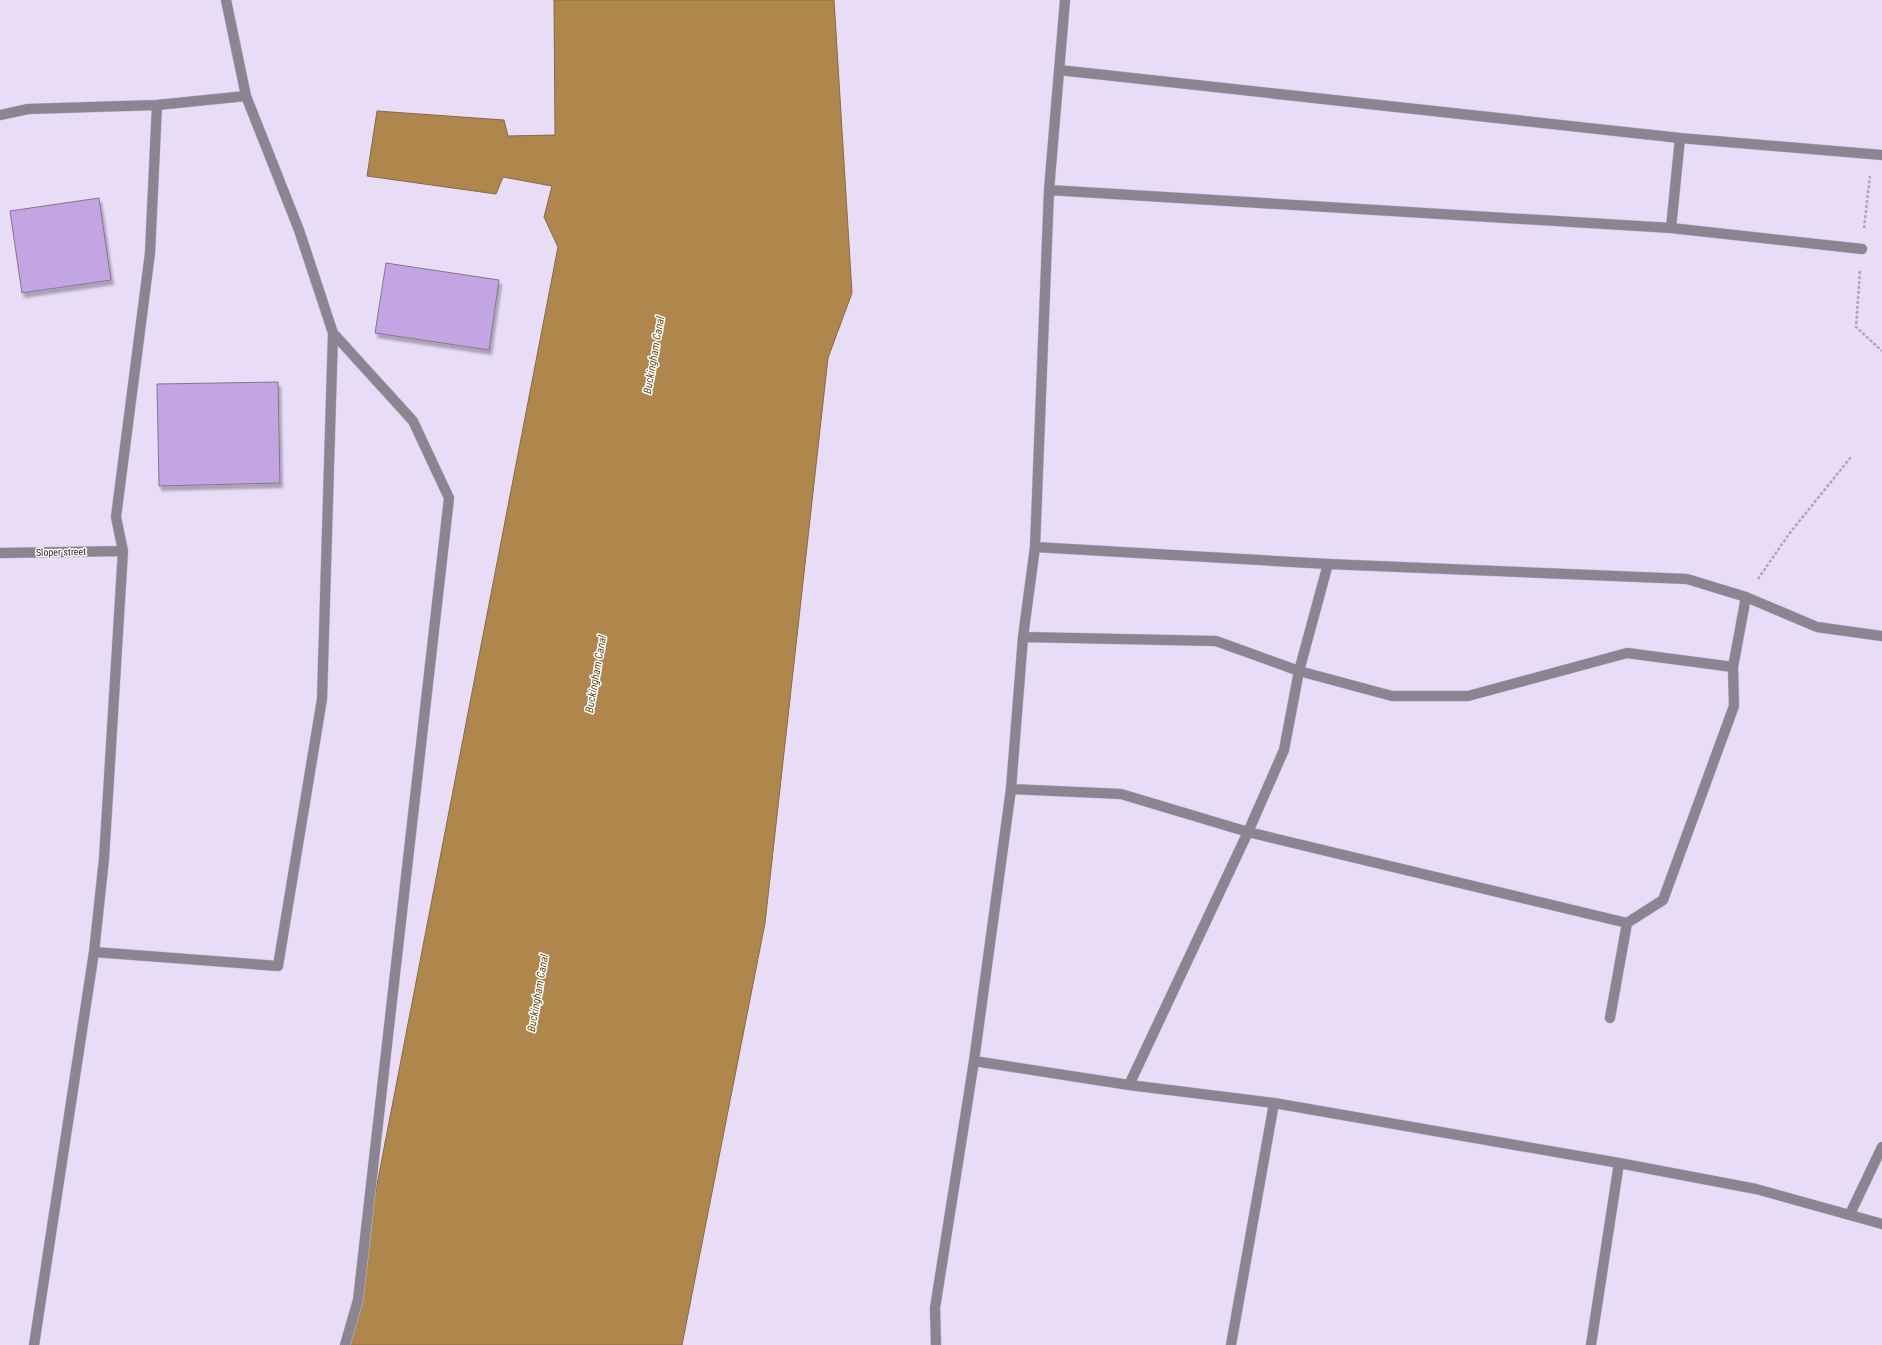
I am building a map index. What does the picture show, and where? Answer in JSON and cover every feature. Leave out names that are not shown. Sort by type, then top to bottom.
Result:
[{"type":"street","points":[[94,952],[278,966],[322,699],[333,333],[299,230],[246,96],[226,0]]},
{"type":"street","points":[[936,1345],[936,1308],[974,1061],[1011,789],[1023,637],[1035,547],[1049,190],[1064,0]]},
{"type":"street","points":[[1059,70],[1680,138],[1882,155]]},
{"type":"street","points":[[0,115],[28,109],[157,105],[246,96]]},
{"type":"street","points":[[34,1345],[94,952],[104,859],[122,551],[116,517],[150,253],[157,105]]},
{"type":"street","points":[[1671,228],[1680,138]]},
{"type":"street","points":[[1049,190],[1671,228],[1862,249]]},
{"type":"street","points":[[333,333],[413,421],[449,498],[358,1300],[345,1345]]},
{"type":"street","points":[[1035,547],[1328,564],[1687,579],[1746,598],[1817,627],[1882,636]]},
{"type":"street","name":"Sloper street","points":[[0,552],[122,551]]},
{"type":"street","points":[[1129,1086],[1248,832],[1284,750],[1299,672],[1328,564]]},
{"type":"street","points":[[1011,789],[1121,794],[1248,832],[1627,923],[1663,900],[1734,706],[1733,667],[1746,598]]},
{"type":"street","points":[[1023,637],[1216,641],[1299,672],[1392,696],[1468,696],[1626,653],[1733,667]]},
{"type":"street","points":[[1610,1018],[1627,923]]},
{"type":"street","points":[[974,1061],[1129,1086],[1274,1103],[1619,1163],[1756,1189],[1882,1224]]},
{"type":"street","points":[[1231,1345],[1274,1103]]},
{"type":"street","points":[[1850,1214],[1882,1147]]},
{"type":"street","points":[[1592,1345],[1619,1163]]},
{"type":"path","points":[[1746,598],[1789,534],[1851,457]]},
{"type":"water","name":"Buckingham Canal","points":[[554,0],[834,0],[852,293],[828,358],[765,923],[682,1345],[346,1345],[558,247],[544,217],[552,186],[503,177],[496,194],[367,176],[377,111],[504,120],[508,136],[555,135]]},
{"type":"building","points":[[99,198],[111,280],[22,293],[10,211]]},
{"type":"building","points":[[386,263],[499,280],[489,350],[375,333]]},
{"type":"building","points":[[278,382],[280,483],[159,486],[157,384]]}]
